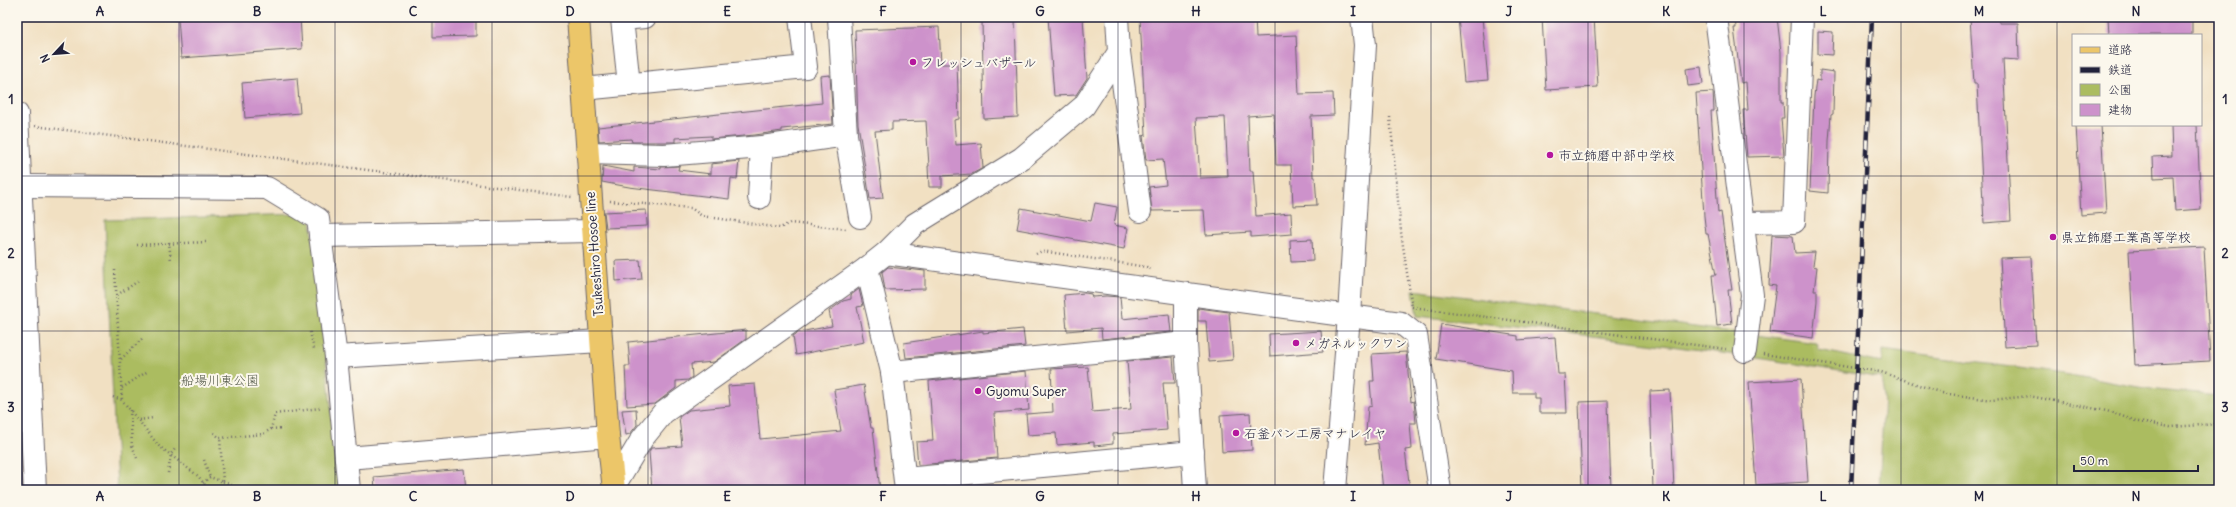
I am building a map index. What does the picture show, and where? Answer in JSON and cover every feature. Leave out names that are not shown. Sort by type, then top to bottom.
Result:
[{"type":"main road","name":"Tsukeshiro Hosoe line","points":[[578,17],[592,231],[608,436],[614,488]]},
{"type":"street","points":[[630,84],[622,19],[645,17]]},
{"type":"street","points":[[583,89],[806,67],[800,17]]},
{"type":"street","points":[[838,17],[854,223]]},
{"type":"street","points":[[1117,17],[1119,52],[1140,211]]},
{"type":"street","points":[[1335,490],[1349,316],[1365,45],[1362,17]]},
{"type":"street","points":[[1716,17],[1744,223],[1752,294],[1745,352]]},
{"type":"street","points":[[1744,223],[1794,222],[1802,17]]},
{"type":"street","points":[[614,488],[642,439],[663,412],[867,268],[886,253],[915,224],[1022,158],[1084,106],[1119,52]]},
{"type":"street","points":[[20,128],[19,186],[24,409],[35,490],[30,490]]},
{"type":"street","points":[[587,152],[664,155],[762,146],[846,135]]},
{"type":"street","points":[[759,198],[762,146]]},
{"type":"street","points":[[19,186],[267,188],[318,219],[336,357],[349,490]]},
{"type":"street","points":[[320,236],[592,231]]},
{"type":"street","points":[[886,253],[1401,323],[1416,335],[1440,490]]},
{"type":"street","points":[[867,268],[892,372],[906,484],[1193,452]]},
{"type":"street","points":[[1186,294],[1186,343],[1195,490]]},
{"type":"street","points":[[336,357],[601,341]]},
{"type":"street","points":[[892,372],[1186,343]]},
{"type":"street","points":[[347,458],[608,436]]},
{"type":"path","points":[[1390,117],[1401,232],[1416,335]]},
{"type":"path","points":[[20,128],[590,200],[691,208],[702,216],[780,228],[790,223],[854,223]]},
{"type":"path","points":[[169,242],[171,261]]},
{"type":"path","points":[[137,245],[169,242],[207,242]]},
{"type":"path","points":[[115,270],[122,400]]},
{"type":"path","points":[[117,296],[140,280]]},
{"type":"path","points":[[1405,306],[1881,372],[1942,393],[1992,400],[2029,396],[2107,411],[2139,422],[2170,427],[2219,424]]},
{"type":"path","points":[[310,332],[315,352]]},
{"type":"path","points":[[120,359],[144,337]]},
{"type":"path","points":[[122,388],[148,370]]},
{"type":"path","points":[[113,397],[122,400],[159,446],[198,476],[209,490]]},
{"type":"path","points":[[271,429],[275,414],[320,409],[320,402]]},
{"type":"path","points":[[130,409],[132,445],[137,458]]},
{"type":"path","points":[[139,420],[153,418]]},
{"type":"path","points":[[220,438],[263,434],[271,429],[283,428]]},
{"type":"path","points":[[214,432],[220,438],[223,482]]},
{"type":"path","points":[[168,473],[170,454],[174,449]]},
{"type":"path","points":[[204,460],[210,477],[232,485]]},
{"type":"path","points":[[203,483],[210,477]]},
{"type":"green space","name":"船場川東公園","points":[[301,214],[311,220],[340,490],[117,490],[105,220]]},
{"type":"green space","points":[[1413,290],[1817,343],[1819,350],[1882,363],[1882,350],[2064,374],[2157,390],[2219,396],[2219,490],[1879,490],[1884,396],[1881,378],[1708,351],[1417,316]]},
{"type":"building","points":[[300,17],[302,49],[181,58],[178,18]]},
{"type":"building","points":[[433,17],[476,17],[476,36],[433,37]]},
{"type":"building","points":[[1048,17],[1083,17],[1087,78],[1076,95],[1054,96]]},
{"type":"building","points":[[1140,17],[1255,17],[1256,37],[1296,35],[1299,94],[1333,93],[1334,115],[1311,116],[1313,177],[1315,177],[1317,205],[1293,206],[1291,165],[1276,165],[1274,114],[1248,116],[1250,171],[1253,171],[1256,216],[1291,213],[1292,234],[1251,237],[1251,232],[1206,235],[1204,210],[1152,211],[1149,187],[1166,185],[1163,159],[1146,160],[1143,136],[1146,135]],"holes":[[[1225,117],[1228,177],[1200,178],[1196,118]]]},
{"type":"building","points":[[1458,17],[1482,17],[1488,80],[1464,82]]},
{"type":"building","points":[[1542,17],[1594,17],[1598,87],[1546,90]]},
{"type":"building","points":[[1735,17],[1777,17],[1781,52],[1781,102],[1783,102],[1784,118],[1781,118],[1784,156],[1747,157],[1743,110],[1748,110],[1746,82],[1741,83],[1734,28],[1736,28]]},
{"type":"building","points":[[1970,17],[1999,17],[1999,23],[2018,23],[2019,60],[2003,59],[2011,221],[1984,223],[1977,84],[1974,84]]},
{"type":"building","points":[[2108,17],[2192,17],[2192,34],[2109,34]]},
{"type":"building","points":[[1015,20],[1018,117],[984,119],[982,21]]},
{"type":"building","points":[[939,27],[941,64],[957,64],[959,119],[954,120],[956,145],[981,143],[983,168],[972,174],[942,176],[942,187],[929,187],[926,121],[892,122],[892,130],[875,131],[883,198],[870,199],[858,124],[855,30]]},
{"type":"building","points":[[1818,31],[1833,32],[1832,55],[1818,54]]},
{"type":"building","points":[[1701,67],[1703,84],[1688,86],[1686,69]]},
{"type":"building","points":[[1820,70],[1834,72],[1833,114],[1831,115],[1829,141],[1828,193],[1810,191],[1814,96],[1816,80],[1820,81]]},
{"type":"building","points":[[830,75],[833,124],[782,129],[782,131],[755,135],[711,139],[711,136],[675,138],[675,142],[632,142],[631,139],[599,141],[598,127],[822,103],[820,76]]},
{"type":"building","points":[[297,78],[300,113],[245,118],[242,83]]},
{"type":"building","points":[[1713,92],[1714,111],[1711,111],[1718,213],[1721,212],[1732,290],[1728,290],[1732,324],[1717,326],[1712,275],[1716,275],[1708,234],[1706,234],[1704,216],[1696,93]]},
{"type":"building","points":[[2076,126],[2101,126],[2106,213],[2081,215]]},
{"type":"building","points":[[2171,126],[2197,126],[2201,209],[2175,211],[2173,177],[2154,178],[2153,157],[2172,156]]},
{"type":"building","points":[[739,161],[737,179],[731,178],[729,199],[629,187],[602,182],[603,166],[634,172],[634,167],[661,169],[661,167],[679,166],[678,170],[711,174],[711,164]]},
{"type":"building","points":[[1095,203],[1117,207],[1114,225],[1128,228],[1124,249],[1017,229],[1021,208],[1091,221]]},
{"type":"building","points":[[646,210],[647,226],[606,228],[604,212]]},
{"type":"building","points":[[1772,235],[1793,236],[1795,253],[1815,252],[1813,266],[1817,267],[1814,291],[1817,291],[1817,301],[1813,338],[1770,332],[1776,286],[1769,285]]},
{"type":"building","points":[[1312,239],[1313,261],[1291,262],[1290,240]]},
{"type":"building","points":[[2204,247],[2210,361],[2135,365],[2129,251]]},
{"type":"building","points":[[2031,257],[2036,345],[2005,347],[2000,258]]},
{"type":"building","points":[[640,260],[642,279],[616,281],[615,261]]},
{"type":"building","points":[[888,267],[925,271],[925,289],[885,290],[882,272]]},
{"type":"building","points":[[859,289],[863,306],[857,307],[864,342],[796,355],[793,336],[799,332],[832,326],[829,311],[843,301],[851,299],[851,295]]},
{"type":"building","points":[[1085,293],[1091,294],[1092,297],[1120,297],[1122,319],[1169,314],[1171,332],[1102,339],[1101,328],[1067,331],[1064,295]]},
{"type":"building","points":[[1198,308],[1229,312],[1233,360],[1209,362],[1206,321],[1198,321]]},
{"type":"building","points":[[1441,324],[1518,336],[1518,340],[1555,337],[1558,374],[1565,374],[1567,413],[1539,413],[1539,398],[1534,398],[1534,393],[1513,393],[1512,371],[1436,359]]},
{"type":"building","points":[[1023,329],[1025,346],[906,358],[904,343],[983,331],[983,333]]},
{"type":"building","points":[[746,330],[746,339],[714,362],[691,364],[692,377],[688,380],[676,381],[676,388],[655,404],[627,406],[625,366],[630,366],[628,342]]},
{"type":"building","name":"メガネルックワン","points":[[1321,331],[1323,352],[1270,356],[1269,334]]},
{"type":"building","points":[[1406,352],[1411,402],[1414,401],[1416,423],[1410,423],[1412,449],[1405,450],[1410,490],[1383,490],[1378,443],[1365,445],[1368,407],[1372,406],[1370,381],[1374,381],[1372,354]]},
{"type":"building","points":[[1173,357],[1175,383],[1163,383],[1167,430],[1113,434],[1113,444],[1094,446],[1094,442],[1057,445],[1056,433],[1028,435],[1026,414],[1053,412],[1051,369],[1088,367],[1092,412],[1131,409],[1127,361]]},
{"type":"building","points":[[1026,371],[1029,410],[994,413],[997,458],[918,465],[916,442],[933,441],[929,381]]},
{"type":"building","points":[[1801,379],[1808,482],[1756,485],[1749,382]]},
{"type":"building","points":[[755,384],[760,439],[841,431],[834,390],[864,385],[871,428],[873,428],[880,490],[652,490],[649,452],[651,448],[682,446],[679,417],[689,410],[730,406],[728,386]]},
{"type":"building","points":[[1670,390],[1674,490],[1653,490],[1650,391]]},
{"type":"building","points":[[1608,401],[1611,490],[1582,490],[1579,402]]},
{"type":"building","points":[[636,409],[637,425],[630,434],[626,435],[622,410]]},
{"type":"building","name":"石釜パン工房マナレイヤ","points":[[1250,413],[1252,450],[1222,452],[1220,415]]},
{"type":"building","points":[[464,469],[466,490],[375,490],[374,477]]},
{"type":"railway","points":[[1851,490],[1872,17]]},
{"type":"place","name":"フレッシュバザール","points":[[913,62]]},
{"type":"place","name":"市立飾磨中部中学校","points":[[1550,155]]},
{"type":"place","name":"県立飾磨工業高等学校","points":[[2053,237]]},
{"type":"place","name":"メガネルックワン","points":[[1296,343]]},
{"type":"place","name":"Gyomu Super","points":[[978,391]]},
{"type":"place","name":"石釜パン工房マナレイヤ","points":[[1236,433]]}]
